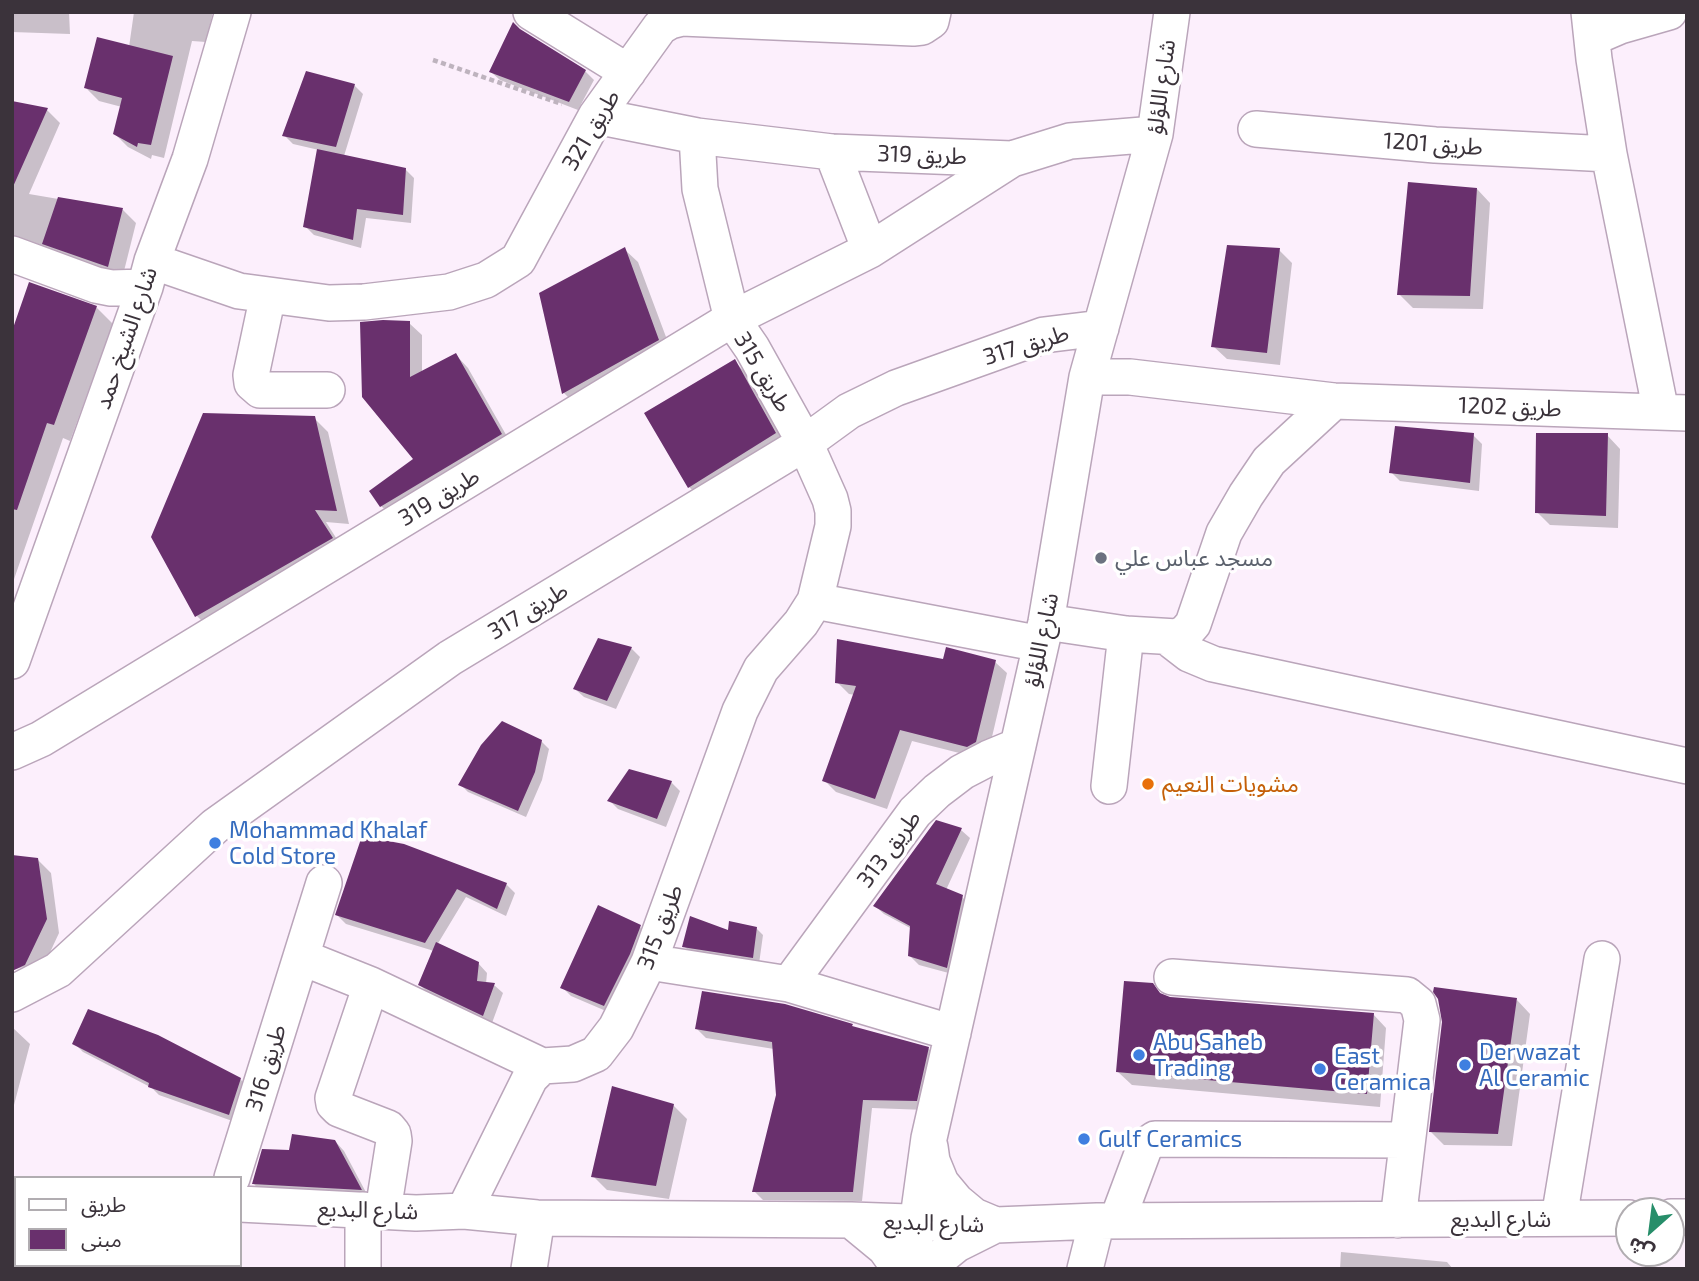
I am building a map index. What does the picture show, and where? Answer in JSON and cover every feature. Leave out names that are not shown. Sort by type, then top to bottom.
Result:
[{"type":"street","name":"شارع الشيخ حمد","points":[[12,661],[19,620],[190,159],[233,12]]},
{"type":"street","points":[[531,12],[628,72]]},
{"type":"street","name":"طريق 321","points":[[12,254],[111,288],[148,274],[239,291],[329,303],[363,302],[449,292],[486,280],[518,260],[596,116],[660,27],[670,21],[682,18],[913,28],[922,27],[931,21],[933,12]]},
{"type":"street","points":[[1669,12],[1620,26],[1591,25],[1609,154],[1674,413]]},
{"type":"street","name":"شارع اللؤلؤ","points":[[911,1269],[929,1138],[1044,633],[1087,377],[1155,134],[1164,14]]},
{"type":"street","name":"طريق 319","points":[[596,116],[696,136],[832,152],[1012,159]]},
{"type":"street","name":"طريق 1201","points":[[1256,129],[1435,145],[1609,154]]},
{"type":"street","name":"طريق 319","points":[[12,751],[41,738],[732,319],[870,250],[1012,159],[1070,142],[1155,134]]},
{"type":"street","name":"طريق 315","points":[[542,1066],[573,1064],[596,1054],[616,1028],[649,962],[740,711],[761,669],[801,623],[815,601],[834,526],[833,511],[805,443],[752,348],[732,319],[700,189],[696,136]]},
{"type":"street","points":[[832,152],[870,250]]},
{"type":"street","points":[[268,295],[251,375],[252,383],[260,390],[327,390]]},
{"type":"street","name":"طريق 317","points":[[12,994],[58,970],[215,825],[450,658],[805,443],[849,411],[896,388],[1044,335],[1101,328]]},
{"type":"street","name":"طريق 1202","points":[[1087,377],[1142,378],[1334,401],[1674,413]]},
{"type":"street","points":[[815,601],[1044,633],[1177,637],[1193,624],[1224,533],[1269,461],[1334,401]]},
{"type":"street","points":[[1109,786],[1126,634]]},
{"type":"street","points":[[1167,637],[1189,654],[1213,664],[1687,766]]},
{"type":"street","name":"طريق 313","points":[[789,984],[915,812],[937,790],[962,772],[1018,746]]},
{"type":"street","name":"طريق 316","points":[[233,1176],[324,883]]},
{"type":"street","points":[[301,957],[371,985],[542,1066],[530,1078],[464,1211]]},
{"type":"street","points":[[1559,1218],[1602,960]]},
{"type":"street","points":[[649,962],[789,984],[953,1033]]},
{"type":"street","points":[[1172,977],[1407,995],[1418,1004],[1422,1020],[1398,1220]]},
{"type":"street","points":[[363,1269],[373,1210],[394,1141],[393,1134],[388,1128],[339,1109],[333,1098],[371,985]]},
{"type":"street","points":[[929,1138],[932,1161],[941,1182],[956,1201],[974,1216],[996,1225]]},
{"type":"street","points":[[1085,1269],[1145,1146],[1155,1139],[1406,1140]]},
{"type":"street","name":"شارع البديع","points":[[242,1204],[464,1211],[537,1218],[851,1220],[996,1225],[1107,1221],[1615,1218]]},
{"type":"street","points":[[529,1269],[537,1218]]},
{"type":"street","points":[[851,1220],[885,1248],[900,1269]]},
{"type":"street","points":[[926,1269],[957,1244],[996,1225]]},
{"type":"path","points":[[433,60],[596,116]]},
{"type":"building","points":[[513,22],[586,70],[569,102],[489,72]]},
{"type":"building","points":[[97,37],[173,56],[151,145],[138,143],[137,147],[113,134],[122,98],[84,88]]},
{"type":"building","points":[[306,71],[355,84],[336,147],[282,136]]},
{"type":"building","points":[[12,101],[48,108],[12,189]]},
{"type":"building","points":[[317,149],[406,168],[403,215],[357,209],[353,240],[303,227]]},
{"type":"building","points":[[1408,182],[1477,188],[1470,296],[1397,295]]},
{"type":"building","points":[[58,197],[123,208],[108,267],[42,244]]},
{"type":"building","points":[[1227,245],[1280,248],[1267,353],[1211,347]]},
{"type":"building","points":[[625,247],[659,340],[562,394],[539,293]]},
{"type":"building","points":[[29,282],[97,306],[54,425],[47,423],[17,510],[12,509],[12,331]]},
{"type":"building","points":[[410,321],[410,377],[456,353],[502,434],[380,507],[369,491],[413,459],[362,397],[360,322]]},
{"type":"building","points":[[735,359],[776,433],[688,488],[644,413]]},
{"type":"building","points":[[203,413],[315,416],[337,511],[315,510],[333,538],[195,617],[151,537]]},
{"type":"building","points":[[1395,426],[1474,433],[1470,483],[1389,473]]},
{"type":"building","points":[[1536,433],[1608,433],[1606,516],[1535,513]]},
{"type":"building","points":[[598,638],[632,647],[607,701],[573,689]]},
{"type":"building","points":[[837,639],[943,659],[946,647],[996,660],[976,742],[967,747],[900,730],[875,799],[822,781],[856,686],[835,683]]},
{"type":"building","points":[[502,721],[542,740],[535,772],[518,811],[458,785],[481,745]]},
{"type":"building","points":[[629,769],[672,781],[657,819],[607,801]]},
{"type":"building","points":[[936,820],[962,828],[936,884],[963,895],[947,968],[908,956],[910,926],[873,906]]},
{"type":"building","points":[[362,836],[404,844],[507,883],[497,909],[457,889],[425,943],[335,915]]},
{"type":"building","points":[[12,855],[38,858],[47,919],[25,965],[12,971]]},
{"type":"building","points":[[598,905],[641,925],[604,1006],[560,988]]},
{"type":"building","points":[[690,916],[728,930],[729,921],[757,927],[753,958],[682,947]]},
{"type":"building","points":[[436,942],[479,962],[477,981],[495,983],[483,1016],[418,985]]},
{"type":"building","points":[[1124,981],[1153,983],[1160,993],[1170,997],[1374,1013],[1367,1094],[1116,1072]]},
{"type":"building","name":"Derwazat Al Ceramic","points":[[1434,987],[1517,998],[1498,1134],[1429,1132],[1442,1022]]},
{"type":"building","points":[[702,991],[785,1004],[929,1047],[917,1101],[863,1100],[853,1192],[752,1192],[776,1095],[772,1042],[695,1029]]},
{"type":"building","points":[[88,1009],[158,1035],[241,1078],[229,1115],[148,1087],[149,1083],[72,1044]]},
{"type":"building","points":[[612,1086],[674,1104],[656,1186],[591,1177]]},
{"type":"building","points":[[292,1134],[335,1140],[362,1190],[252,1184],[262,1149],[289,1150]]},
{"type":"place","name":"مسجد عباس علي","points":[[1101,558]]},
{"type":"place","name":"مشويات النعيم","points":[[1148,784]]},
{"type":"place","name":"Mohammad Khalaf Cold Store","points":[[215,843]]},
{"type":"place","name":"Abu Saheb Trading","points":[[1139,1055]]},
{"type":"place","name":"Derwazat Al Ceramic","points":[[1465,1065]]},
{"type":"place","name":"East Ceramica","points":[[1320,1069]]},
{"type":"place","name":"Gulf Ceramics","points":[[1084,1139]]}]
